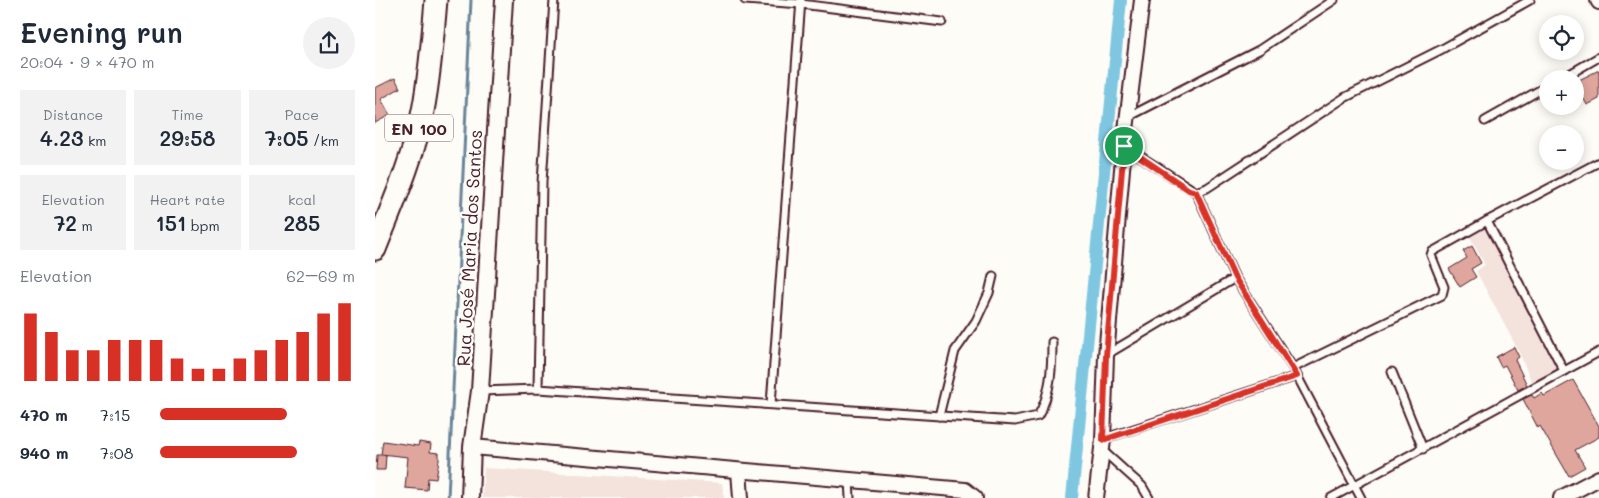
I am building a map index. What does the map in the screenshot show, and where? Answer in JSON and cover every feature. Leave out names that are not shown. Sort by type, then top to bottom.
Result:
[{"type":"main road","name":"EN 100","points":[[375,249],[411,157],[423,111],[436,0]]},
{"type":"street","name":"Rua José Maria dos Santos","points":[[470,498],[473,447],[480,391],[504,0]]},
{"type":"street","points":[[1096,498],[1102,444],[1106,356],[1124,146],[1143,0]]},
{"type":"street","points":[[473,447],[965,490],[975,498]]},
{"type":"street","points":[[739,471],[741,498]]},
{"type":"street","points":[[1561,498],[1599,478]]},
{"type":"lane","points":[[538,389],[542,182],[555,0]]},
{"type":"lane","points":[[745,0],[801,2],[942,22]]},
{"type":"lane","points":[[1127,117],[1259,50],[1333,0]]},
{"type":"lane","points":[[1124,146],[1189,190],[1196,192],[1207,188],[1344,98],[1442,49],[1530,0]]},
{"type":"lane","points":[[771,404],[801,2]]},
{"type":"lane","points":[[1577,70],[1599,57]]},
{"type":"lane","points":[[1485,121],[1539,91]]},
{"type":"lane","points":[[1293,368],[1442,295],[1444,288],[1431,254],[1432,252],[1599,162]]},
{"type":"lane","points":[[1196,192],[1235,278],[1293,368],[1361,498]]},
{"type":"lane","points":[[1487,221],[1564,371]]},
{"type":"lane","points":[[939,416],[955,351],[976,321],[989,293],[993,276]]},
{"type":"lane","points":[[1106,356],[1235,278]]},
{"type":"lane","points":[[480,391],[538,389],[1015,421],[1038,416],[1045,404],[1051,366],[1052,342]]},
{"type":"lane","points":[[1331,498],[1599,352]]},
{"type":"lane","points":[[1392,372],[1423,449]]},
{"type":"lane","points":[[1149,498],[1142,486],[1102,444],[1297,376]]},
{"type":"lane","points":[[849,480],[850,498]]},
{"type":"shaded area","points":[[1490,226],[1564,371],[1534,387],[1518,350],[1476,271],[1485,265],[1470,237]]},
{"type":"shaded area","points":[[484,468],[722,483],[724,498],[482,498]]},
{"type":"building","points":[[1599,70],[1599,99],[1587,105],[1584,99],[1584,78]]},
{"type":"building","points":[[395,78],[400,88],[381,99],[390,115],[375,123],[375,88]]},
{"type":"building","points":[[1472,246],[1481,263],[1471,269],[1476,277],[1460,287],[1449,269],[1467,258],[1463,251]]},
{"type":"building","points":[[1514,347],[1519,357],[1515,360],[1527,385],[1518,390],[1505,365],[1501,367],[1496,357]]},
{"type":"building","points":[[1573,380],[1599,426],[1599,437],[1575,450],[1585,467],[1569,476],[1540,426],[1538,428],[1523,399],[1532,395],[1534,398],[1542,393],[1544,396]]},
{"type":"building","points":[[383,441],[418,446],[419,442],[431,444],[430,452],[439,453],[439,460],[436,479],[428,478],[427,490],[405,488],[408,457],[381,454]]},
{"type":"building","points":[[377,455],[386,455],[385,470],[376,470]]},
{"type":"waterway","points":[[448,498],[471,0]]},
{"type":"waterway","points":[[1072,498],[1121,0]]},
{"type":"route","points":[[1124,146],[1189,190],[1196,192],[1235,278],[1297,376],[1103,440],[1106,356],[1124,146]]}]
